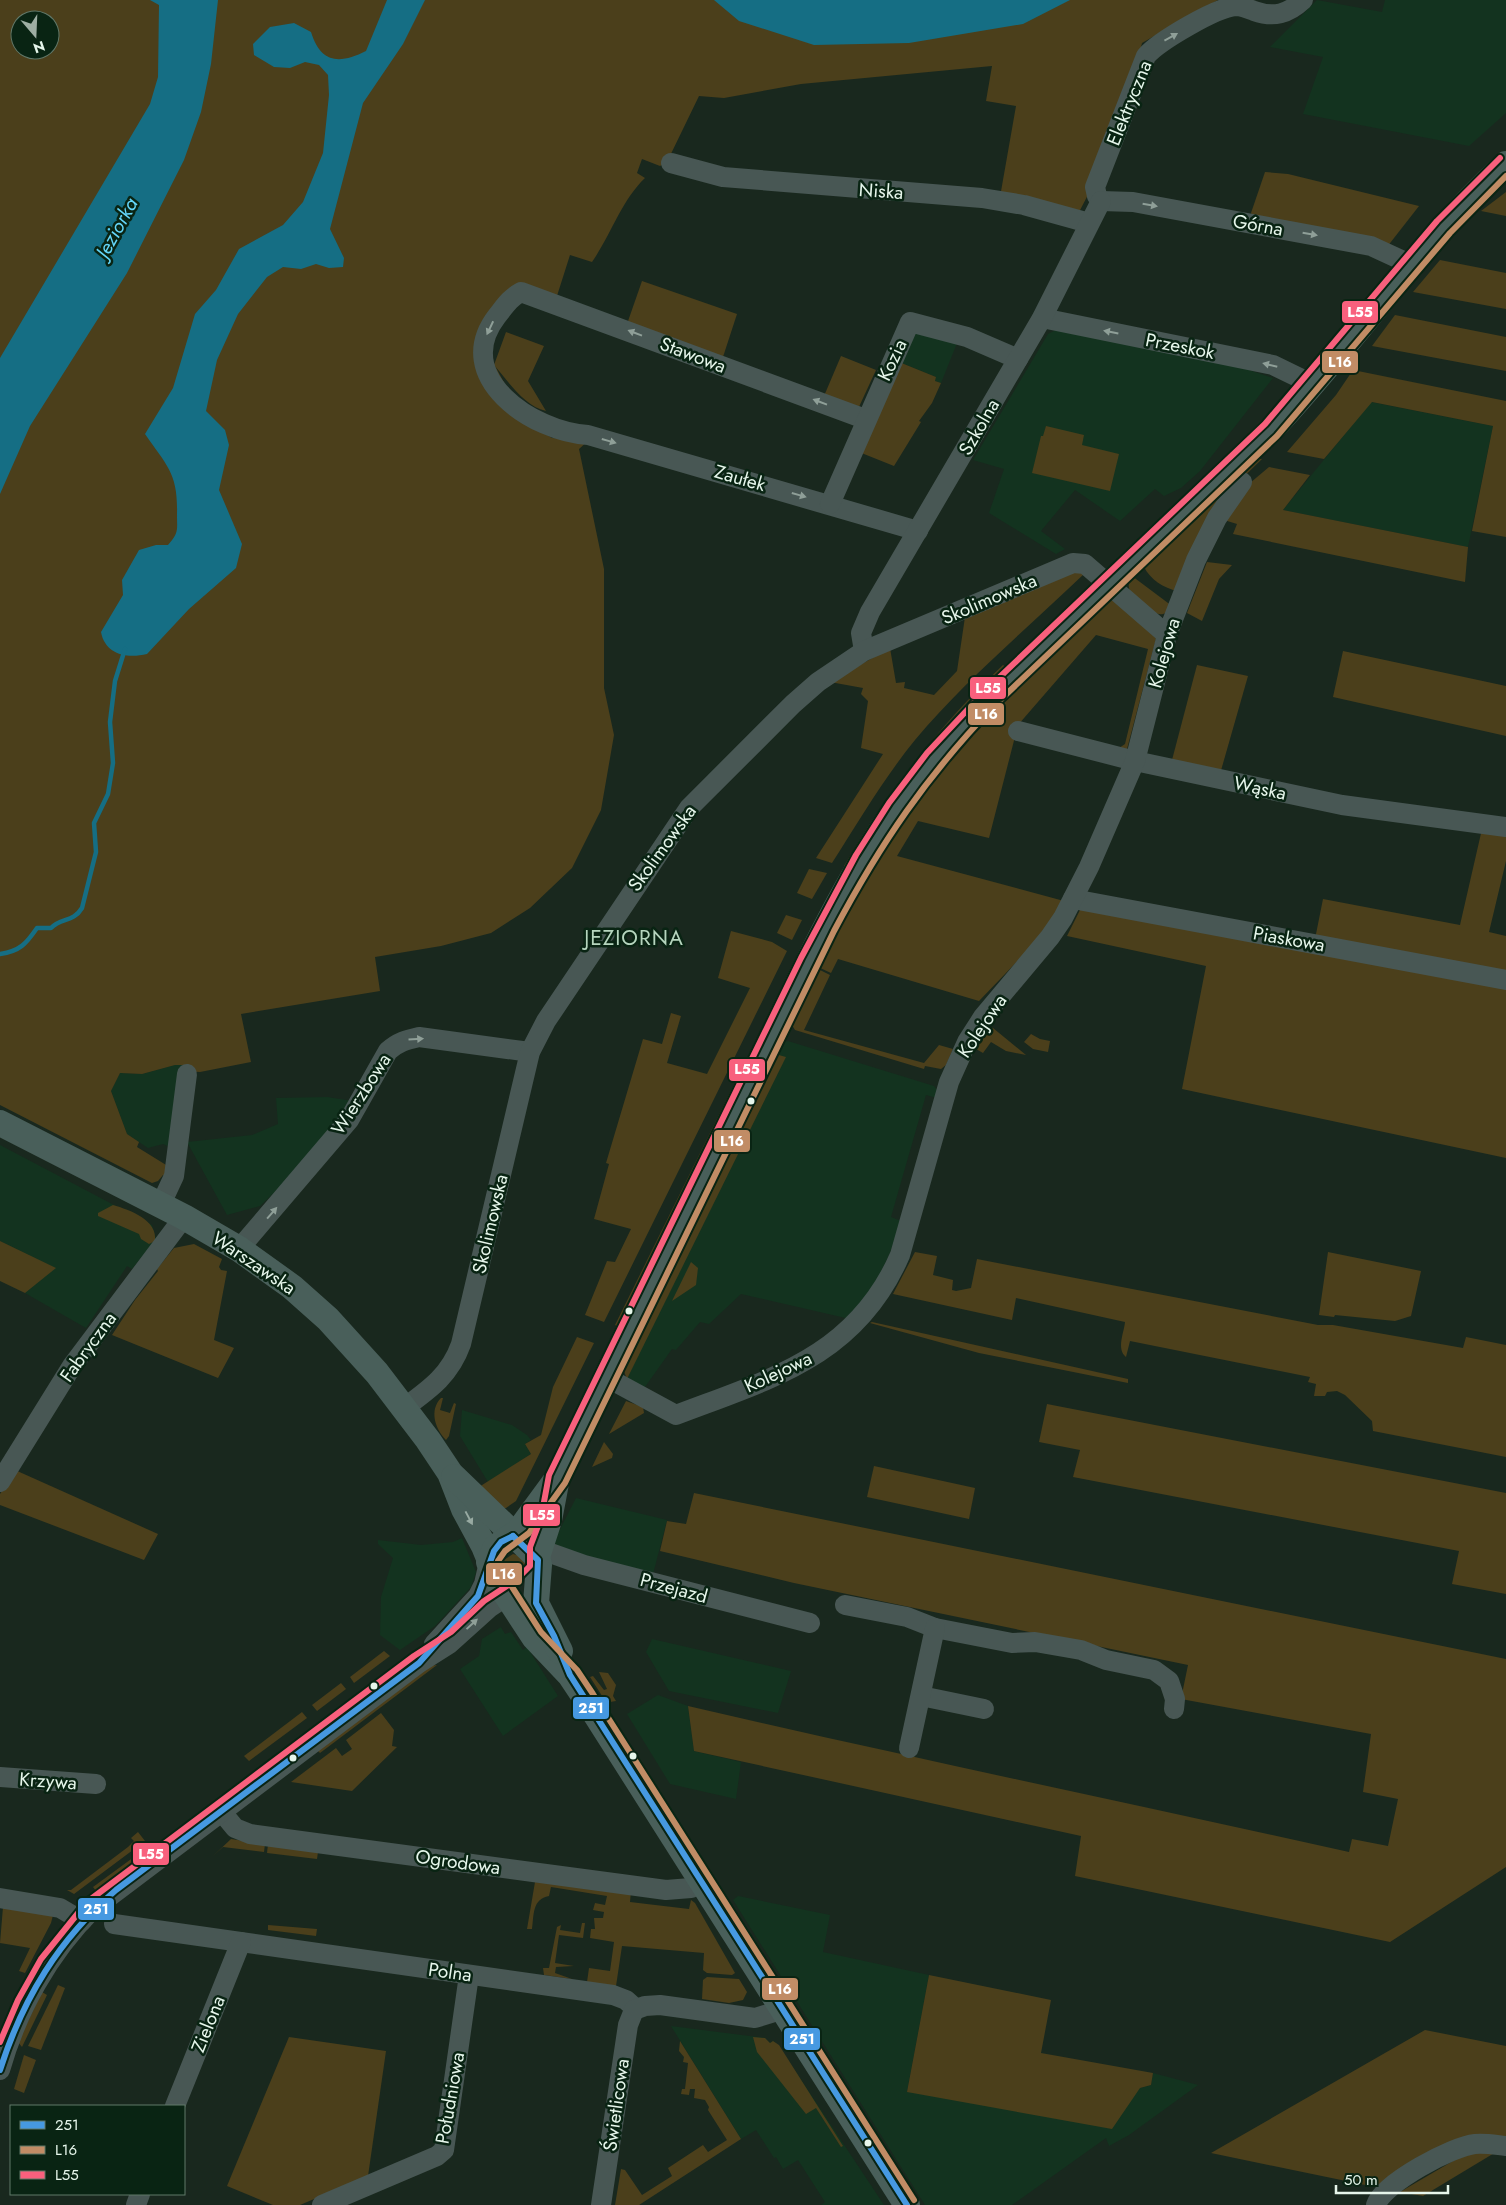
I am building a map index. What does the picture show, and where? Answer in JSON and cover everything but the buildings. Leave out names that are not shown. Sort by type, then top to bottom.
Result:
[{"type":"main road","points":[[489,1562],[496,1547],[513,1536],[557,1479],[775,1030],[856,870],[885,824],[918,778],[955,734],[1271,430],[1314,385],[1454,212],[1506,164]]},
{"type":"main road","name":"Warszawska","points":[[0,1123],[184,1217],[239,1249],[292,1287],[328,1319],[377,1373],[450,1473],[538,1559]]},
{"type":"main road","name":"Warszawska","points":[[450,1473],[489,1562],[507,1596]]},
{"type":"main road","points":[[557,1479],[549,1520],[538,1559],[536,1603],[554,1636],[570,1675],[781,2010],[907,2205]]},
{"type":"main road","points":[[538,1559],[521,1587],[507,1596],[539,1643],[570,1675]]},
{"type":"street","name":"Elektryczna","points":[[1101,201],[1095,187],[1146,56],[1155,46],[1220,10],[1238,6],[1264,14],[1283,14],[1303,0]]},
{"type":"street","name":"Niska","points":[[671,163],[723,177],[767,182],[982,198],[1024,205],[1089,222]]},
{"type":"street","name":"Szkolna","points":[[864,651],[860,638],[862,630],[1042,318],[1101,201]]},
{"type":"street","name":"Górna","points":[[1101,201],[1134,202],[1371,246],[1410,264]]},
{"type":"street","name":"Stawowa","points":[[521,292],[865,419]]},
{"type":"street","name":"Zaułek","points":[[521,292],[511,297],[493,322],[483,347],[482,362],[492,385],[511,403],[537,420],[561,431],[588,434],[918,531]]},
{"type":"street","name":"Przeskok","points":[[1042,318],[1273,365],[1314,385]]},
{"type":"street","name":"Kozia","points":[[830,504],[865,419],[910,322],[967,337],[1018,359]]},
{"type":"street","name":"Kolejowa","points":[[606,1376],[676,1415],[782,1374],[819,1353],[857,1322],[880,1293],[900,1255],[949,1082],[967,1042],[983,1017],[1050,937],[1073,899],[1135,761],[1167,635],[1196,560],[1216,518],[1242,482]]},
{"type":"street","name":"Skolimowska","points":[[404,1408],[439,1382],[450,1367],[461,1344],[530,1052],[562,996],[689,808],[793,704],[824,677],[864,651],[1073,564],[1085,564],[1167,635]]},
{"type":"street","name":"Wąska","points":[[1018,731],[1135,761],[1342,805],[1506,827]]},
{"type":"street","name":"Piaskowa","points":[[1073,899],[1506,980]]},
{"type":"street","name":"Wierzbowa","points":[[239,1249],[349,1120],[388,1051],[395,1044],[419,1038],[530,1052]]},
{"type":"street","points":[[160,1206],[174,1176],[187,1074]]},
{"type":"street","name":"Fabryczna","points":[[0,1482],[72,1366],[184,1217]]},
{"type":"street","name":"Przejazd","points":[[538,1559],[584,1565],[810,1623]]},
{"type":"street","points":[[419,1663],[478,1596],[484,1584],[489,1562]]},
{"type":"street","points":[[0,2070],[6,2033],[41,1975],[82,1921],[108,1896],[419,1663],[449,1644],[489,1608],[507,1596]]},
{"type":"street","points":[[845,1605],[907,1617],[935,1628],[1012,1643],[1035,1642],[1081,1650],[1106,1660],[1154,1670],[1169,1681],[1175,1699],[1174,1709]]},
{"type":"street","points":[[909,1748],[935,1628]]},
{"type":"street","points":[[921,1696],[984,1709]]},
{"type":"street","name":"Krzywa","points":[[0,1777],[96,1784]]},
{"type":"street","name":"Ogrodowa","points":[[221,1811],[235,1828],[250,1834],[666,1890],[691,1888],[703,1884]]},
{"type":"street","points":[[0,1898],[60,1908],[82,1921]]},
{"type":"street","name":"Polna","points":[[114,1924],[613,1995],[626,2000],[636,2009]]},
{"type":"street","name":"Zielona","points":[[175,2105],[241,1942]]},
{"type":"street","name":"Południowa","points":[[322,2205],[436,2156],[444,2150],[469,1975]]},
{"type":"street","points":[[636,2009],[660,2005],[755,2018],[781,2010]]},
{"type":"street","name":"Świetlicowa","points":[[601,2205],[628,2025],[631,2014],[636,2009]]},
{"type":"street","points":[[1376,2205],[1378,2200],[1391,2187],[1441,2155],[1475,2144],[1506,2146]]},
{"type":"shaded area","points":[[0,0],[1218,0],[1142,43],[1090,191],[1078,214],[1000,197],[1016,106],[986,101],[992,66],[801,84],[724,98],[699,96],[667,162],[660,166],[642,159],[637,173],[645,178],[629,197],[592,262],[570,255],[556,299],[526,288],[478,334],[524,420],[552,438],[589,440],[579,449],[604,569],[604,688],[614,735],[601,810],[572,868],[530,908],[491,933],[441,946],[375,957],[380,991],[241,1014],[251,1062],[200,1072],[183,1071],[184,1065],[175,1065],[142,1074],[120,1073],[111,1091],[127,1134],[139,1142],[137,1147],[171,1168],[167,1177],[163,1175],[158,1181],[152,1183],[0,1105]]},
{"type":"shaded area","points":[[1317,0],[1382,12],[1385,0],[1506,0],[1506,113],[1469,146],[1303,114],[1323,57],[1270,47]]},
{"type":"shaded area","points":[[1265,172],[1288,174],[1419,206],[1387,247],[1255,221],[1251,213]]},
{"type":"shaded area","points":[[1506,192],[1506,216],[1481,211]]},
{"type":"shaded area","points":[[1440,260],[1506,273],[1506,309],[1413,292]]},
{"type":"shaded area","points":[[642,281],[737,314],[722,360],[627,324]]},
{"type":"shaded area","points":[[1395,315],[1506,337],[1506,371],[1372,346]]},
{"type":"shaded area","points":[[1058,329],[1243,368],[1273,378],[1200,471],[1181,488],[1164,496],[1155,489],[1120,521],[1075,490],[1041,531],[1065,549],[1056,554],[989,513],[1004,469],[973,460],[1048,334]]},
{"type":"shaded area","points":[[915,331],[957,343],[941,383],[935,381],[936,377],[899,362]]},
{"type":"shaded area","points":[[506,332],[544,346],[528,381],[546,411],[531,404],[524,398],[494,365]]},
{"type":"shaded area","points":[[841,356],[876,370],[858,409],[824,396]]},
{"type":"shaded area","points":[[899,362],[936,377],[935,381],[941,383],[932,403],[919,421],[921,422],[894,466],[859,452]]},
{"type":"shaded area","points":[[1353,370],[1506,401],[1506,537],[1472,531],[1493,426],[1372,402],[1324,459],[1287,452],[1336,395]]},
{"type":"shaded area","points":[[1371,402],[1493,426],[1468,547],[1283,510]]},
{"type":"shaded area","points":[[1046,426],[1084,435],[1082,445],[1119,454],[1110,491],[1032,473],[1041,436],[1043,436]]},
{"type":"shaded area","points":[[1252,458],[1262,459],[1229,491],[1178,591],[1158,583],[1144,567]]},
{"type":"shaded area","points":[[1269,467],[1310,475],[1283,510],[1468,547],[1465,582],[1233,534],[1237,524],[1224,520],[1250,483]]},
{"type":"shaded area","points":[[1207,562],[1232,565],[1219,579],[1202,621],[1187,613]]},
{"type":"shaded area","points":[[1078,571],[1085,573],[954,696],[915,740],[882,785],[832,863],[816,858],[883,754],[861,748],[868,701],[861,694],[863,688],[830,682],[890,648],[896,683],[905,682],[904,688],[934,695],[957,671],[965,617]]},
{"type":"shaded area","points":[[1132,576],[1172,606],[1166,613],[1159,614],[1154,612],[1138,601],[1129,588]]},
{"type":"shaded area","points":[[1112,600],[1155,633],[1156,639],[1127,749],[1119,748],[1125,744],[1148,649],[1096,635],[1018,725],[989,838],[918,821],[897,856],[1064,901],[1035,943],[979,1001],[838,959],[831,973],[818,967],[884,845],[959,744],[1104,603]]},
{"type":"shaded area","points":[[1343,651],[1506,686],[1506,736],[1333,697]]},
{"type":"shaded area","points":[[1003,665],[1007,668],[846,867],[844,866],[879,811],[916,760],[958,711]]},
{"type":"shaded area","points":[[1197,665],[1248,676],[1220,774],[1172,760]]},
{"type":"shaded area","points":[[1482,829],[1506,833],[1506,861],[1489,932],[1506,936],[1506,975],[1315,939],[1323,899],[1460,925]]},
{"type":"shaded area","points":[[809,869],[827,873],[812,899],[797,893]]},
{"type":"shaded area","points":[[1082,906],[1506,987],[1506,1158],[1182,1089],[1206,966],[1067,936]]},
{"type":"shaded area","points":[[786,915],[802,920],[792,940],[777,933]]},
{"type":"shaded area","points":[[731,931],[772,942],[787,951],[604,1322],[585,1315],[607,1261],[615,1262],[631,1229],[594,1219],[609,1164],[606,1163],[643,1039],[662,1044],[671,1013],[681,1016],[667,1063],[707,1074],[750,988],[718,978]]},
{"type":"shaded area","points":[[798,955],[619,1327],[615,1325]]},
{"type":"shaded area","points":[[818,969],[830,975],[804,1030],[924,1063],[939,1045],[953,1049],[946,1065],[941,1069],[925,1066],[924,1069],[795,1030],[792,1025]]},
{"type":"shaded area","points":[[989,1027],[993,1028],[1026,1055],[1006,1051],[991,1042],[983,1053],[976,1049]]},
{"type":"shaded area","points":[[1031,1034],[1040,1039],[1050,1041],[1048,1052],[1033,1049],[1024,1042]]},
{"type":"shaded area","points":[[788,1041],[934,1086],[938,1091],[937,1098],[926,1095],[891,1217],[901,1221],[890,1253],[879,1276],[850,1319],[741,1294],[709,1324],[700,1322],[676,1350],[672,1349],[645,1387],[627,1379],[781,1043]]},
{"type":"shaded area","points":[[775,1054],[786,1057],[627,1379],[623,1369]]},
{"type":"shaded area","points":[[174,1065],[184,1065],[170,1147],[163,1144],[148,1148],[127,1134],[111,1091],[120,1073],[142,1074]]},
{"type":"shaded area","points":[[327,1097],[353,1101],[299,1169],[260,1206],[227,1215],[187,1142],[252,1135],[278,1124],[276,1098]]},
{"type":"shaded area","points":[[0,1145],[152,1225],[156,1239],[132,1269],[127,1266],[86,1328],[25,1293],[55,1268],[0,1241]]},
{"type":"shaded area","points":[[113,1205],[135,1213],[148,1222],[155,1234],[155,1241],[149,1244],[141,1239],[139,1234],[98,1216],[98,1213]]},
{"type":"shaded area","points":[[0,1241],[56,1268],[25,1293],[0,1281]]},
{"type":"shaded area","points":[[194,1244],[222,1259],[219,1267],[221,1270],[227,1271],[214,1340],[234,1348],[218,1378],[112,1335],[135,1300],[158,1271],[157,1269],[174,1248]]},
{"type":"shaded area","points":[[915,1252],[937,1256],[933,1275],[953,1280],[952,1290],[956,1291],[971,1288],[977,1259],[1318,1325],[1333,1325],[1463,1348],[1466,1337],[1506,1345],[1506,1457],[1373,1431],[1372,1421],[1345,1395],[1337,1391],[1327,1392],[1325,1396],[1314,1396],[1316,1384],[1308,1382],[1310,1377],[1130,1341],[1126,1357],[1121,1350],[1125,1322],[1016,1298],[1012,1320],[893,1294]]},
{"type":"shaded area","points":[[1328,1252],[1421,1271],[1411,1316],[1395,1321],[1319,1315]]},
{"type":"shaded area","points":[[691,1262],[698,1268],[696,1285],[672,1301]]},
{"type":"shaded area","points":[[870,1323],[1128,1379],[1128,1383],[979,1353]]},
{"type":"shaded area","points":[[577,1337],[594,1343],[516,1501],[506,1508],[502,1508],[479,1487],[531,1454],[525,1444],[541,1435],[553,1387]]},
{"type":"shaded area","points":[[443,1398],[440,1410],[450,1413],[454,1403],[456,1404],[449,1436],[446,1440],[436,1425],[434,1414],[437,1403]]},
{"type":"shaded area","points":[[626,1401],[643,1407],[644,1413],[609,1434]]},
{"type":"shaded area","points":[[1047,1404],[1506,1493],[1506,1594],[1452,1584],[1459,1551],[1073,1477],[1080,1450],[1039,1442]]},
{"type":"shaded area","points":[[462,1410],[512,1425],[531,1440],[525,1444],[531,1454],[488,1482],[460,1436]]},
{"type":"shaded area","points":[[604,1442],[613,1454],[612,1458],[592,1467]]},
{"type":"shaded area","points":[[874,1466],[975,1488],[969,1519],[867,1497]]},
{"type":"shaded area","points":[[15,1470],[158,1534],[144,1560],[0,1505],[0,1494]]},
{"type":"shaded area","points":[[694,1493],[1506,1659],[1506,1867],[1390,1942],[1075,1876],[1081,1836],[694,1751],[688,1706],[1349,1852],[1352,1839],[1388,1846],[1398,1799],[1363,1792],[1371,1734],[1181,1699],[1188,1665],[794,1583],[660,1551],[667,1521],[686,1524]]},
{"type":"shaded area","points":[[576,1498],[667,1520],[652,1578],[558,1551],[554,1541]]},
{"type":"shaded area","points":[[462,1538],[476,1572],[471,1587],[435,1626],[400,1650],[380,1635],[381,1597],[393,1558],[378,1544],[378,1540],[421,1545],[453,1542]]},
{"type":"shaded area","points":[[513,1554],[520,1556],[526,1565],[522,1575],[510,1577],[504,1560]]},
{"type":"shaded area","points":[[501,1627],[505,1634],[511,1632],[523,1650],[527,1647],[558,1696],[503,1736],[460,1669],[479,1656],[482,1639]]},
{"type":"shaded area","points":[[652,1639],[791,1671],[778,1713],[669,1691],[646,1652]]},
{"type":"shaded area","points":[[384,1651],[390,1656],[354,1683],[350,1677]]},
{"type":"shaded area","points":[[437,1665],[320,1753],[317,1750],[429,1666]]},
{"type":"shaded area","points":[[599,1672],[608,1673],[616,1685],[613,1696],[616,1701],[610,1702],[604,1699],[590,1677],[593,1676],[604,1690],[607,1689]]},
{"type":"shaded area","points":[[341,1683],[346,1689],[317,1711],[312,1705]]},
{"type":"shaded area","points":[[658,1695],[688,1706],[694,1751],[741,1762],[736,1799],[670,1784],[627,1714]]},
{"type":"shaded area","points":[[302,1712],[307,1718],[249,1761],[244,1756]]},
{"type":"shaded area","points":[[381,1713],[394,1730],[392,1746],[397,1747],[352,1791],[291,1782],[336,1748],[342,1756],[352,1749],[346,1740]]},
{"type":"shaded area","points":[[138,1832],[145,1841],[74,1894],[67,1890],[71,1890],[128,1847],[134,1841],[131,1838]]},
{"type":"shaded area","points":[[231,1839],[265,1844],[264,1852],[223,1847],[213,1856]]},
{"type":"shaded area","points":[[268,1844],[318,1852],[317,1859],[267,1853]]},
{"type":"shaded area","points":[[149,1846],[152,1852],[96,1891],[93,1887]]},
{"type":"shaded area","points":[[535,1882],[631,1891],[630,1902],[689,1909],[691,1900],[695,1903],[735,1973],[732,1975],[707,1973],[703,1970],[704,1953],[622,1946],[616,1986],[587,1982],[589,1968],[610,1971],[614,1942],[590,1938],[591,1929],[595,1929],[594,1918],[603,1918],[604,1912],[593,1910],[595,1903],[605,1905],[607,1896],[551,1887],[549,1896],[539,1900],[535,1908],[532,1929],[527,1929]]},
{"type":"shaded area","points":[[738,1896],[830,1915],[823,1952],[929,1975],[907,2092],[1140,2088],[1151,2085],[1153,2073],[1198,2085],[1129,2135],[1109,2146],[1106,2138],[1012,2205],[925,2205],[733,1900]]},
{"type":"shaded area","points":[[3,1907],[53,1915],[51,1923],[25,1973],[19,1971],[30,1948],[0,1943]]},
{"type":"shaded area","points":[[582,1923],[585,1923],[583,1938],[559,1935],[555,1963],[574,1966],[556,1967],[555,1973],[572,1979],[544,1975],[543,1968],[549,1968],[557,1927],[561,1925],[560,1930],[580,1933]]},
{"type":"shaded area","points":[[268,1925],[317,1929],[316,1936],[268,1930]]},
{"type":"shaded area","points":[[929,1975],[1051,2000],[1041,2053],[1153,2073],[1151,2085],[1140,2088],[1112,2129],[907,2092]]},
{"type":"shaded area","points":[[707,1977],[739,1979],[747,1992],[743,2000],[729,2003],[702,1999],[703,1980]]},
{"type":"shaded area","points":[[58,1985],[65,1988],[41,2050],[28,2046]]},
{"type":"shaded area","points":[[42,1992],[47,1995],[22,2047],[18,2042]]},
{"type":"shaded area","points":[[671,2026],[765,2038],[770,2043],[773,2041],[778,2045],[884,2205],[821,2205],[825,2202],[798,2160],[783,2169],[756,2130],[741,2139]]},
{"type":"shaded area","points":[[1425,2030],[1506,2046],[1506,2138],[1408,2166],[1375,2187],[1211,2153]]},
{"type":"shaded area","points":[[289,2037],[386,2051],[368,2176],[300,2205],[273,2205],[227,2186]]},
{"type":"shaded area","points":[[753,2037],[765,2038],[770,2043],[773,2041],[779,2045],[843,2146],[841,2147],[816,2108],[806,2114],[757,2052]]},
{"type":"shaded area","points":[[680,2041],[741,2139],[639,2205],[615,2205],[621,2169],[625,2170],[642,2195],[672,2176],[668,2168],[703,2145],[708,2152],[727,2140],[708,2110],[709,2107],[705,2100],[694,2098],[695,2089],[690,2089],[689,2095],[681,2094],[682,2089],[685,2089],[688,2063],[683,2062],[684,2057],[679,2051]]},
{"type":"shaded area","points":[[24,2055],[36,2060],[24,2093],[14,2089]]},
{"type":"shaded area","points":[[1496,2152],[1423,2196],[1400,2192],[1465,2154]]},
{"type":"water","name":"Jeziorka","points":[[150,0],[218,0],[211,64],[201,112],[184,160],[127,273],[30,426],[0,494],[0,358],[150,104],[158,77],[159,5]]},
{"type":"water","points":[[387,0],[425,0],[403,44],[363,103],[330,229],[344,258],[343,267],[329,268],[316,264],[301,269],[283,267],[267,277],[238,314],[217,360],[206,411],[225,430],[229,445],[219,490],[242,544],[236,568],[189,609],[147,654],[132,656],[118,653],[107,645],[101,632],[123,595],[122,580],[139,550],[156,545],[168,545],[176,534],[177,528],[177,500],[173,479],[170,471],[145,434],[173,388],[195,314],[216,290],[239,249],[283,225],[303,202],[323,153],[329,95],[328,75],[319,65],[305,62],[290,68],[274,67],[254,55],[253,44],[270,27],[294,23],[311,32],[315,43],[326,56],[340,59],[348,58],[366,51]]},
{"type":"water","points":[[714,0],[1070,0],[1023,24],[909,43],[814,45],[739,21]]},
{"type":"waterway","points":[[0,954],[18,949],[37,928],[51,928],[59,922],[75,916],[82,908],[96,852],[94,823],[108,794],[113,763],[110,722],[115,681],[125,649]]},
{"type":"transit line","name":"L55","points":[[0,2042],[18,2000],[41,1959],[87,1902],[414,1656],[451,1632],[484,1601],[516,1580],[530,1566],[530,1547],[541,1518],[549,1475],[801,958],[856,855],[889,803],[927,753],[984,692],[1265,424],[1437,221],[1500,158]]},
{"type":"transit line","name":"L16","points":[[914,2200],[593,1694],[577,1670],[541,1632],[505,1576],[498,1561],[505,1551],[529,1533],[565,1483],[834,931],[851,899],[906,811],[948,757],[996,704],[1277,436],[1450,233],[1506,176]]},
{"type":"transit line","name":"251","points":[[513,1536],[538,1560],[536,1603],[554,1636],[570,1675],[907,2205]]},
{"type":"transit line","name":"251","points":[[0,2070],[20,2018],[45,1971],[77,1929],[96,1909],[116,1890],[419,1663],[478,1596],[494,1551],[501,1542],[513,1536]]},
{"type":"district","name":"JEZIORNA","points":[[634,938]]}]
